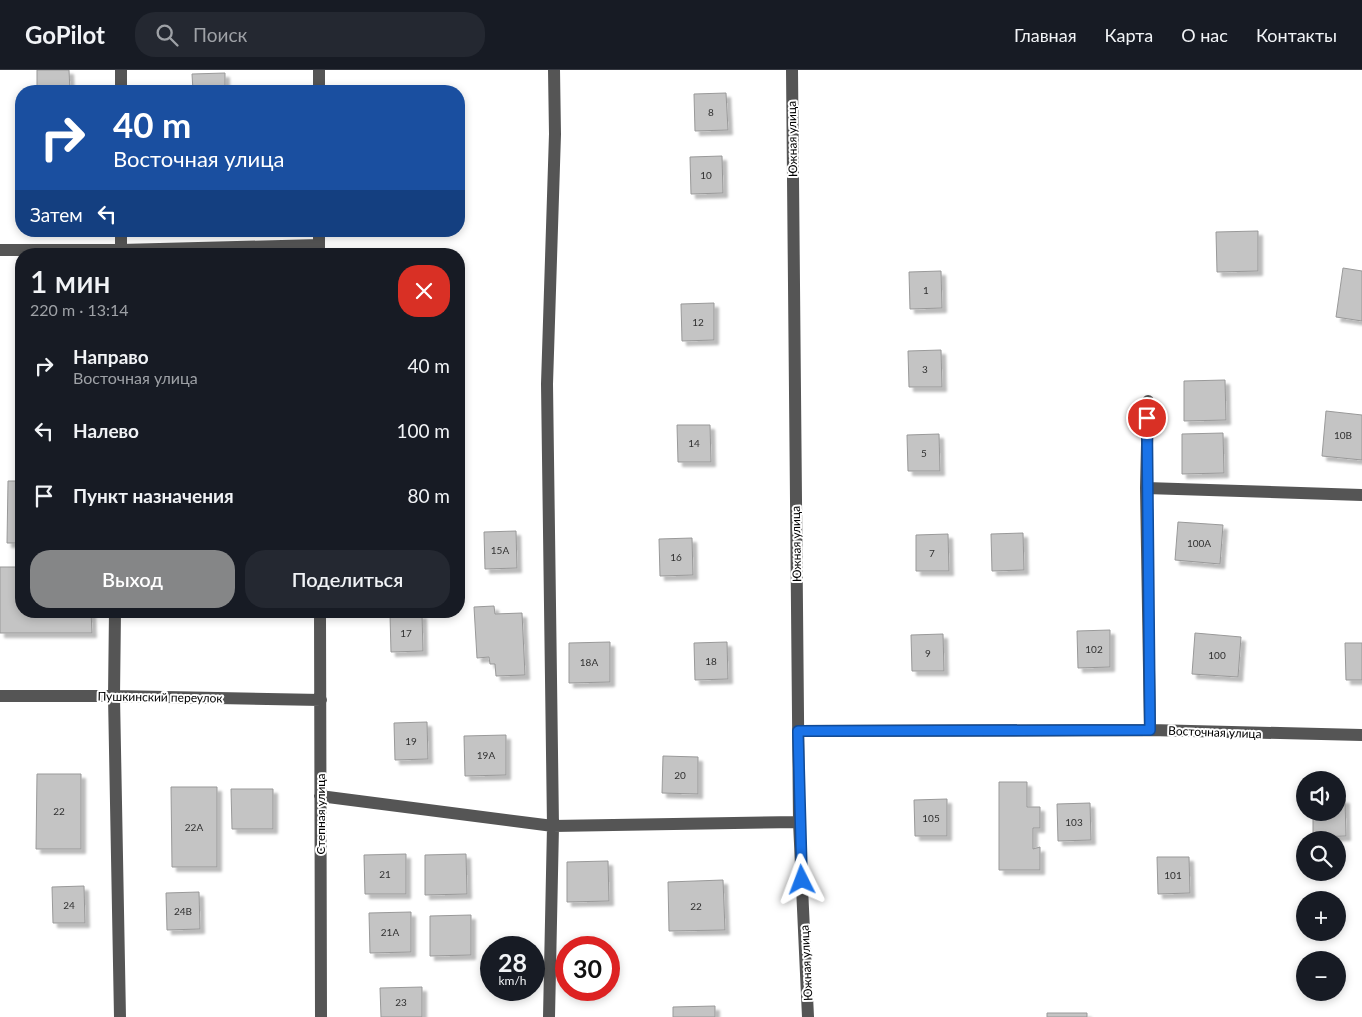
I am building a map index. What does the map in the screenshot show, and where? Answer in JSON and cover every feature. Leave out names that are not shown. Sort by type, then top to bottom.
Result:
[{"type":"street","points":[[121,70],[121,85]]},
{"type":"street","points":[[319,70],[319,85]]},
{"type":"street","points":[[549,1017],[553,826],[547,384],[555,134],[554,70]]},
{"type":"street","name":"Южная улица","points":[[792,70],[799,822],[808,1017]]},
{"type":"street","points":[[0,250],[15,250]]},
{"type":"street","points":[[1148,401],[1146,488],[1150,730]]},
{"type":"street","points":[[1146,488],[1362,496]]},
{"type":"street","points":[[115,618],[114,696],[120,1017]]},
{"type":"street","name":"Степная улица","points":[[320,618],[321,1017]]},
{"type":"street","name":"Пушкинский переулок","points":[[0,696],[321,700]]},
{"type":"street","name":"Восточная улица","points":[[798,731],[1150,730],[1362,735]]},
{"type":"street","points":[[320,796],[553,826],[799,822]]},
{"type":"building","points":[[37,70],[69,70],[70,85],[37,85]]},
{"type":"building","points":[[225,73],[225,85],[193,85],[192,74]]},
{"type":"building","points":[[726,93],[728,130],[695,131],[694,94]]},
{"type":"building","points":[[722,156],[723,193],[691,194],[690,157]]},
{"type":"building","points":[[1258,231],[1258,271],[1217,272],[1216,232]]},
{"type":"building","points":[[1343,268],[1362,271],[1362,321],[1336,317]]},
{"type":"building","points":[[941,271],[942,308],[910,309],[909,272]]},
{"type":"building","points":[[714,303],[714,340],[682,341],[681,304]]},
{"type":"building","points":[[941,350],[942,387],[909,387],[908,351]]},
{"type":"building","points":[[1225,380],[1226,420],[1184,421],[1184,381]]},
{"type":"building","points":[[1326,411],[1362,415],[1362,460],[1322,456]]},
{"type":"building","points":[[677,425],[710,425],[711,462],[678,462]]},
{"type":"building","points":[[1223,433],[1224,473],[1182,474],[1182,434]]},
{"type":"building","points":[[939,434],[940,471],[908,471],[907,435]]},
{"type":"building","points":[[8,481],[15,481],[15,543],[7,543]]},
{"type":"building","points":[[1178,522],[1223,525],[1220,564],[1175,560]]},
{"type":"building","points":[[516,531],[517,568],[485,569],[484,532]]},
{"type":"building","points":[[1023,533],[1024,570],[992,571],[991,534]]},
{"type":"building","points":[[948,534],[949,571],[916,571],[916,535]]},
{"type":"building","points":[[692,538],[693,575],[660,576],[659,539]]},
{"type":"building","points":[[0,567],[15,567],[15,618],[91,618],[92,633],[0,633]]},
{"type":"building","points":[[494,606],[495,614],[522,613],[525,675],[496,676],[495,664],[490,664],[489,657],[477,658],[474,607]]},
{"type":"building","points":[[390,618],[422,618],[423,651],[391,652]]},
{"type":"building","points":[[1110,630],[1110,667],[1078,668],[1077,631]]},
{"type":"building","points":[[1195,633],[1241,637],[1238,677],[1192,674]]},
{"type":"building","points":[[943,634],[944,671],[912,671],[911,635]]},
{"type":"building","points":[[610,642],[610,682],[569,683],[569,643]]},
{"type":"building","points":[[727,642],[728,679],[695,680],[694,643]]},
{"type":"building","points":[[1345,643],[1362,643],[1362,680],[1346,680]]},
{"type":"building","points":[[427,722],[428,759],[395,760],[394,723]]},
{"type":"building","points":[[506,735],[506,775],[465,776],[464,736]]},
{"type":"building","points":[[663,756],[698,757],[698,794],[662,793]]},
{"type":"building","points":[[37,774],[81,774],[81,849],[36,849]]},
{"type":"building","points":[[999,782],[1027,782],[1027,807],[1040,807],[1040,828],[1033,828],[1033,849],[1040,847],[1040,870],[999,870]]},
{"type":"building","points":[[171,787],[217,787],[217,867],[172,867]]},
{"type":"building","points":[[231,789],[273,789],[273,829],[232,829]]},
{"type":"building","points":[[947,799],[947,836],[915,836],[914,800]]},
{"type":"building","points":[[1090,803],[1091,840],[1058,841],[1057,804]]},
{"type":"building","points":[[1313,821],[1346,821],[1346,831],[1313,831]]},
{"type":"building","points":[[406,854],[406,894],[365,894],[364,855]]},
{"type":"building","points":[[466,854],[467,894],[425,895],[425,855]]},
{"type":"building","points":[[1157,857],[1189,857],[1190,893],[1158,894]]},
{"type":"building","points":[[608,861],[609,901],[567,902],[567,862]]},
{"type":"building","points":[[723,880],[725,930],[669,931],[668,882]]},
{"type":"building","points":[[84,886],[85,923],[53,923],[52,887]]},
{"type":"building","points":[[199,892],[200,929],[167,930],[166,893]]},
{"type":"building","points":[[411,912],[411,952],[370,953],[369,913]]},
{"type":"building","points":[[471,915],[471,955],[430,956],[430,916]]},
{"type":"building","points":[[422,987],[422,1017],[381,1017],[380,988]]},
{"type":"building","points":[[715,1006],[715,1017],[673,1017],[673,1007]]},
{"type":"building","points":[[1047,1013],[1087,1013],[1087,1017],[1047,1017]]},
{"type":"route","points":[[802,880],[798,731],[1150,730],[1146,488],[1147,418]]}]
